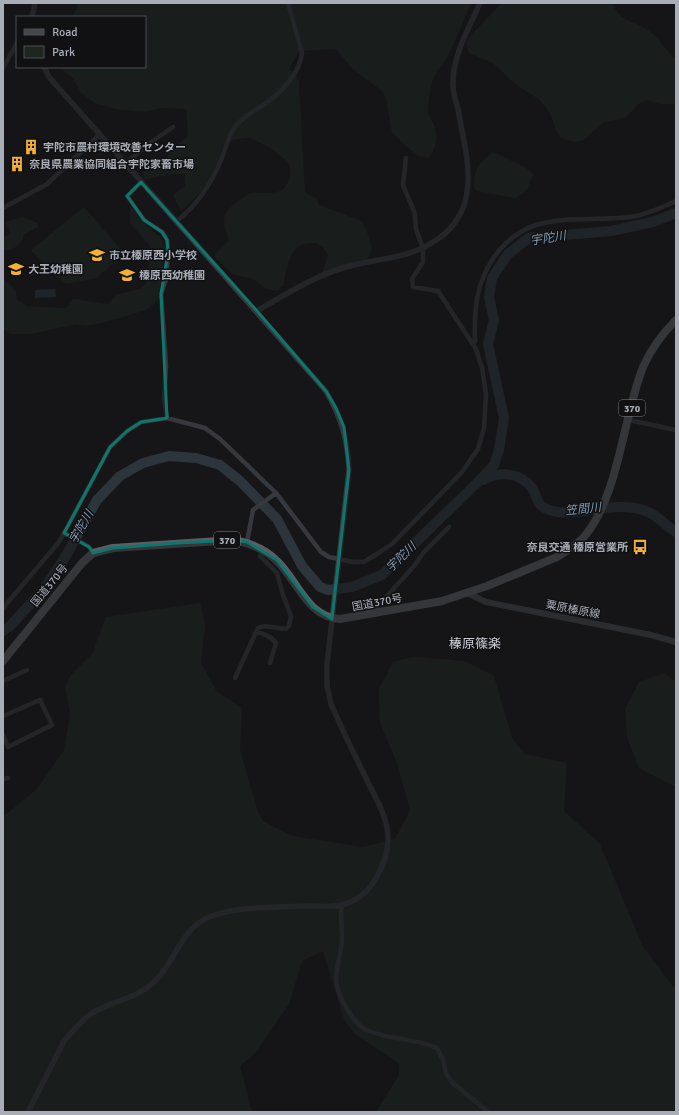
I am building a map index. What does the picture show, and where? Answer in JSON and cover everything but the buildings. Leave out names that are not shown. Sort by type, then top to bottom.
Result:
[{"type":"highway","name":"国道370号","points":[[3,661],[82,563],[93,553],[112,548],[234,540],[247,542],[276,560],[302,596],[313,607],[332,619],[352,618],[442,601],[467,593],[567,551],[583,538],[601,508],[629,420],[644,366],[657,342],[676,320]]},
{"type":"main road","name":"粟原榛原線","points":[[467,593],[486,602],[651,635],[676,642]]},
{"type":"street","points":[[32,16],[35,3]]},
{"type":"street","points":[[176,221],[192,209],[204,194],[216,172],[234,128],[251,112],[268,102],[285,86],[297,70],[301,61],[302,53],[288,3]]},
{"type":"street","points":[[257,311],[318,277],[346,267],[423,248],[443,236],[456,221],[468,194],[470,175],[452,83],[456,59],[480,3]]},
{"type":"street","points":[[3,68],[16,45]]},
{"type":"street","points":[[28,1112],[64,1041],[71,1033],[95,1012],[128,999],[143,991],[156,980],[171,960],[184,937],[195,926],[210,916],[224,912],[290,907],[342,906],[360,897],[373,883],[387,853],[388,840],[385,818],[331,704],[327,686],[327,664],[349,470],[348,451],[344,427],[336,408],[326,391],[49,77],[44,68]]},
{"type":"street","points":[[126,164],[144,147],[173,126]]},
{"type":"street","points":[[3,208],[47,184],[100,134]]},
{"type":"street","points":[[3,608],[51,553],[65,534],[110,447],[127,431],[141,422],[167,418],[205,428],[220,439],[274,494],[314,544],[329,557],[339,561],[364,562],[392,544],[462,472],[473,458],[478,448],[484,428],[486,394],[482,368],[473,344],[438,291],[414,287],[412,278],[423,262],[423,248],[416,229],[415,214],[403,185],[406,158]]},
{"type":"street","points":[[141,182],[127,196],[144,220],[162,232],[167,240],[168,246],[166,280],[162,294],[166,366],[164,399],[167,418]]},
{"type":"street","points":[[473,344],[475,341],[474,314],[481,278],[501,248],[512,237],[528,227],[546,222],[636,216],[676,201]]},
{"type":"street","points":[[629,420],[676,430]]},
{"type":"street","points":[[247,542],[253,510],[274,494]]},
{"type":"street","points":[[374,614],[379,605],[414,566],[424,552],[449,527]]},
{"type":"street","points":[[65,534],[88,546],[93,553]]},
{"type":"street","points":[[235,678],[247,656],[258,628],[264,626],[286,629],[289,626],[291,619],[290,611],[283,595],[277,573],[260,556],[262,550]]},
{"type":"street","points":[[255,633],[260,633],[274,640],[276,643],[270,663]]},
{"type":"street","points":[[3,681],[27,670]]},
{"type":"street","points":[[3,716],[40,700],[52,726],[5,747],[3,735]]},
{"type":"street","points":[[342,906],[339,922],[342,938],[336,979],[338,989],[355,1022],[369,1031],[395,1038],[412,1039],[437,1048],[443,1060],[446,1074],[453,1083],[488,1112]]},
{"type":"highlighted area","points":[[141,182],[257,311],[326,391],[336,408],[344,427],[349,470],[332,619],[313,607],[277,560],[247,542],[234,540],[178,543],[113,548],[93,553],[89,547],[64,533],[100,463],[110,447],[127,431],[141,422],[167,418],[161,294],[168,253],[167,240],[162,232],[144,220],[127,196]]},
{"type":"green space","points":[[78,3],[471,3],[453,45],[446,59],[436,72],[432,84],[429,95],[428,110],[435,127],[436,140],[435,147],[428,158],[419,156],[392,133],[386,98],[382,91],[353,69],[336,49],[299,51],[289,70],[296,74],[299,82],[305,193],[316,198],[319,205],[362,221],[370,242],[371,252],[365,260],[322,273],[328,255],[323,247],[316,243],[300,246],[291,256],[288,263],[283,286],[276,291],[267,289],[253,279],[232,274],[216,258],[215,254],[229,240],[224,224],[227,212],[248,194],[273,193],[282,190],[286,186],[290,176],[290,167],[287,162],[271,149],[253,139],[246,138],[227,141],[222,148],[213,181],[181,211],[173,195],[185,186],[185,174],[175,174],[146,179],[142,174],[145,171],[161,167],[172,149],[188,136],[186,109],[163,108],[144,112],[121,110],[95,103],[81,93],[73,78],[62,68],[146,68],[146,16],[73,16]]},
{"type":"green space","points":[[502,3],[612,3],[620,15],[625,19],[642,26],[653,34],[676,59],[676,104],[660,104],[646,100],[638,104],[626,117],[603,123],[583,140],[574,142],[561,138],[556,131],[551,115],[540,100],[515,84],[493,63],[469,53],[466,45],[469,37]]},
{"type":"green space","points":[[493,152],[526,168],[534,174],[527,190],[516,198],[477,191],[474,188],[475,176],[478,167],[484,159]]},
{"type":"green space","points":[[130,206],[145,224],[161,238],[165,249],[159,298],[153,305],[146,310],[102,323],[85,326],[77,324],[32,334],[10,334],[3,329],[3,278],[16,291],[17,300],[27,306],[66,308],[73,299],[108,304],[116,295],[142,288],[147,281],[150,246],[130,223]]},
{"type":"green space","points":[[84,207],[124,253],[97,278],[66,284],[45,266],[31,250]]},
{"type":"green space","points":[[22,217],[38,223],[38,227],[23,235],[23,239],[14,248],[10,250],[3,250],[3,237],[10,234],[6,222]]},
{"type":"green space","points":[[200,603],[205,624],[201,663],[217,692],[242,708],[240,750],[258,812],[263,821],[292,836],[363,847],[395,839],[410,810],[397,763],[380,723],[379,689],[393,662],[414,657],[464,661],[494,676],[512,738],[525,754],[567,763],[564,811],[600,844],[643,947],[673,986],[676,987],[676,1112],[376,1112],[399,1075],[399,1063],[355,1034],[344,1020],[323,951],[302,961],[289,1004],[256,1052],[240,1066],[252,1112],[3,1112],[3,817],[37,789],[64,750],[70,713],[65,686],[70,676],[92,654],[106,617]]},
{"type":"green space","points":[[665,673],[676,682],[676,787],[639,768],[627,737],[625,709],[639,682]]},
{"type":"shaded area","points":[[55,289],[56,297],[35,298],[35,290]]},
{"type":"waterway","name":"宇陀川","points":[[3,631],[10,626],[44,589],[67,554],[97,500],[120,476],[143,463],[169,456],[196,458],[220,465],[240,481],[277,519],[302,566],[320,587],[328,590],[352,587],[382,575],[494,465],[499,450],[504,418],[488,344],[494,320],[489,297],[492,278],[508,254],[529,238],[611,231],[653,222],[676,213]]},
{"type":"waterway","name":"笠間川","points":[[483,480],[502,474],[515,476],[522,479],[532,488],[543,507],[557,512],[569,513],[620,507],[646,511],[654,515],[676,532]]},
{"type":"place","name":"宇陀市農村環境改善センター","points":[[31,147]]},
{"type":"place","name":"奈良県農業協同組合宇陀家畜市場","points":[[17,164]]},
{"type":"place","name":"市立榛原西小学校","points":[[97,255]]},
{"type":"place","name":"大王幼稚園","points":[[16,269]]},
{"type":"place","name":"榛原西幼稚園","points":[[127,275]]},
{"type":"place","name":"奈良交通 榛原営業所","points":[[640,547]]},
{"type":"district","name":"榛原篠楽","points":[[475,643]]}]
